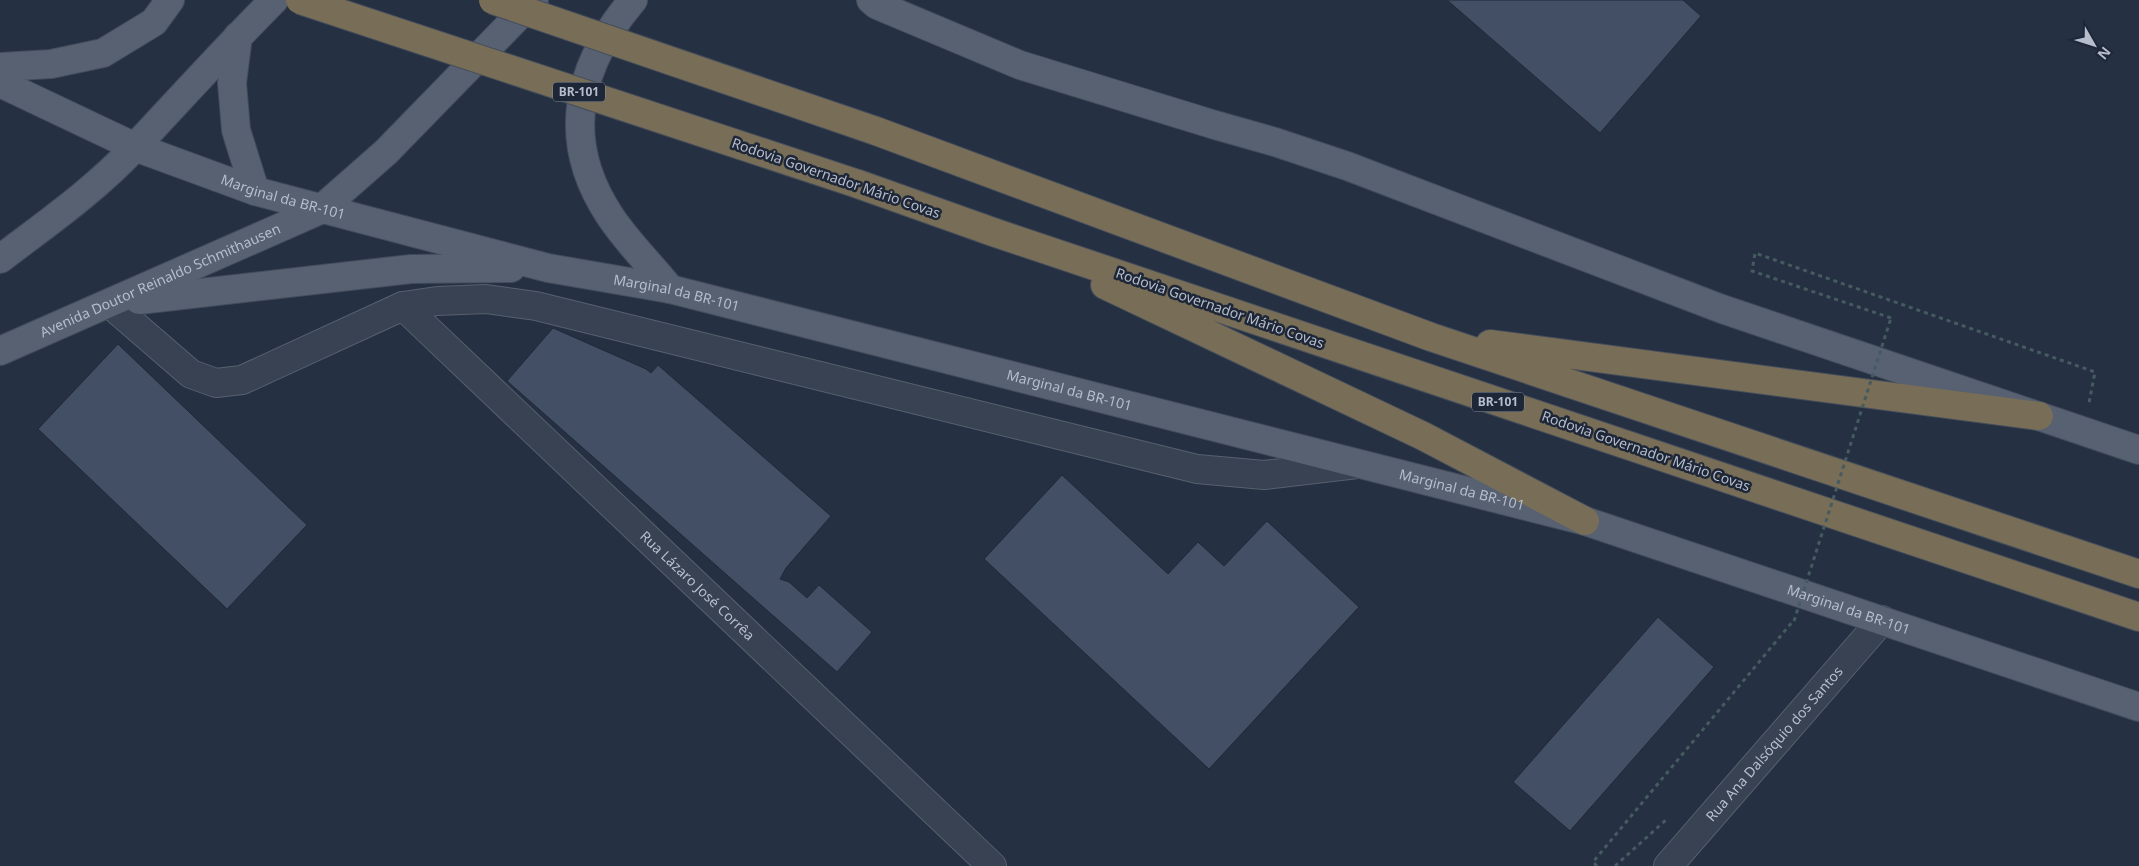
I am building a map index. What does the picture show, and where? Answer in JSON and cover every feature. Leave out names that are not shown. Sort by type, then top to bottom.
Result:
[{"type":"highway","name":"Rodovia Governador Mário Covas","points":[[300,0],[858,184],[993,232],[2139,617]]},
{"type":"highway","points":[[493,0],[876,131],[1432,337],[2139,574]]},
{"type":"highway","points":[[993,232],[1423,436],[1585,522]]},
{"type":"highway","points":[[1432,337],[2039,416]]},
{"type":"main road","points":[[0,67],[51,64],[103,53],[154,22],[170,0]]},
{"type":"main road","points":[[0,259],[64,210],[135,147],[274,0]]},
{"type":"main road","name":"Avenida Doutor Reinaldo Schmithausen","points":[[0,351],[320,210],[386,152],[534,0]]},
{"type":"main road","points":[[633,0],[613,23],[591,65],[579,106],[580,141],[590,177],[610,216],[670,289]]},
{"type":"main road","points":[[871,0],[877,5],[1020,65],[1275,142],[1347,166],[1722,310],[2139,450]]},
{"type":"main road","points":[[238,36],[232,83],[236,130],[255,192]]},
{"type":"main road","name":"Marginal da BR-101","points":[[0,83],[135,147],[255,192],[548,268],[670,289],[1585,522],[2139,707]]},
{"type":"main road","points":[[110,304],[232,288],[412,269],[548,268]]},
{"type":"street","points":[[110,304],[191,374],[216,383],[242,380],[403,306],[437,300],[486,300],[536,306],[1197,469],[1264,475],[1357,464]]},
{"type":"street","name":"Rua Lázaro José Corrêa","points":[[403,306],[992,866]]},
{"type":"street","name":"Rua Ana Dalsóquio dos Santos","points":[[1668,866],[1882,620]]},
{"type":"path","points":[[1597,866],[1593,862],[1794,621],[1891,318],[1752,271],[1755,253],[2095,372],[2083,430]]},
{"type":"building","points":[[1447,0],[1683,0],[1701,16],[1600,133]]},
{"type":"building","points":[[553,328],[646,369],[651,373],[658,365],[831,516],[786,568],[780,579],[789,582],[807,598],[819,585],[872,632],[837,672],[507,381]]},
{"type":"building","points":[[118,344],[307,525],[227,609],[38,429]]},
{"type":"building","points":[[1062,475],[1168,574],[1198,542],[1224,566],[1267,521],[1359,607],[1209,769],[984,559]]},
{"type":"building","points":[[1658,617],[1714,667],[1570,831],[1513,782]]}]
